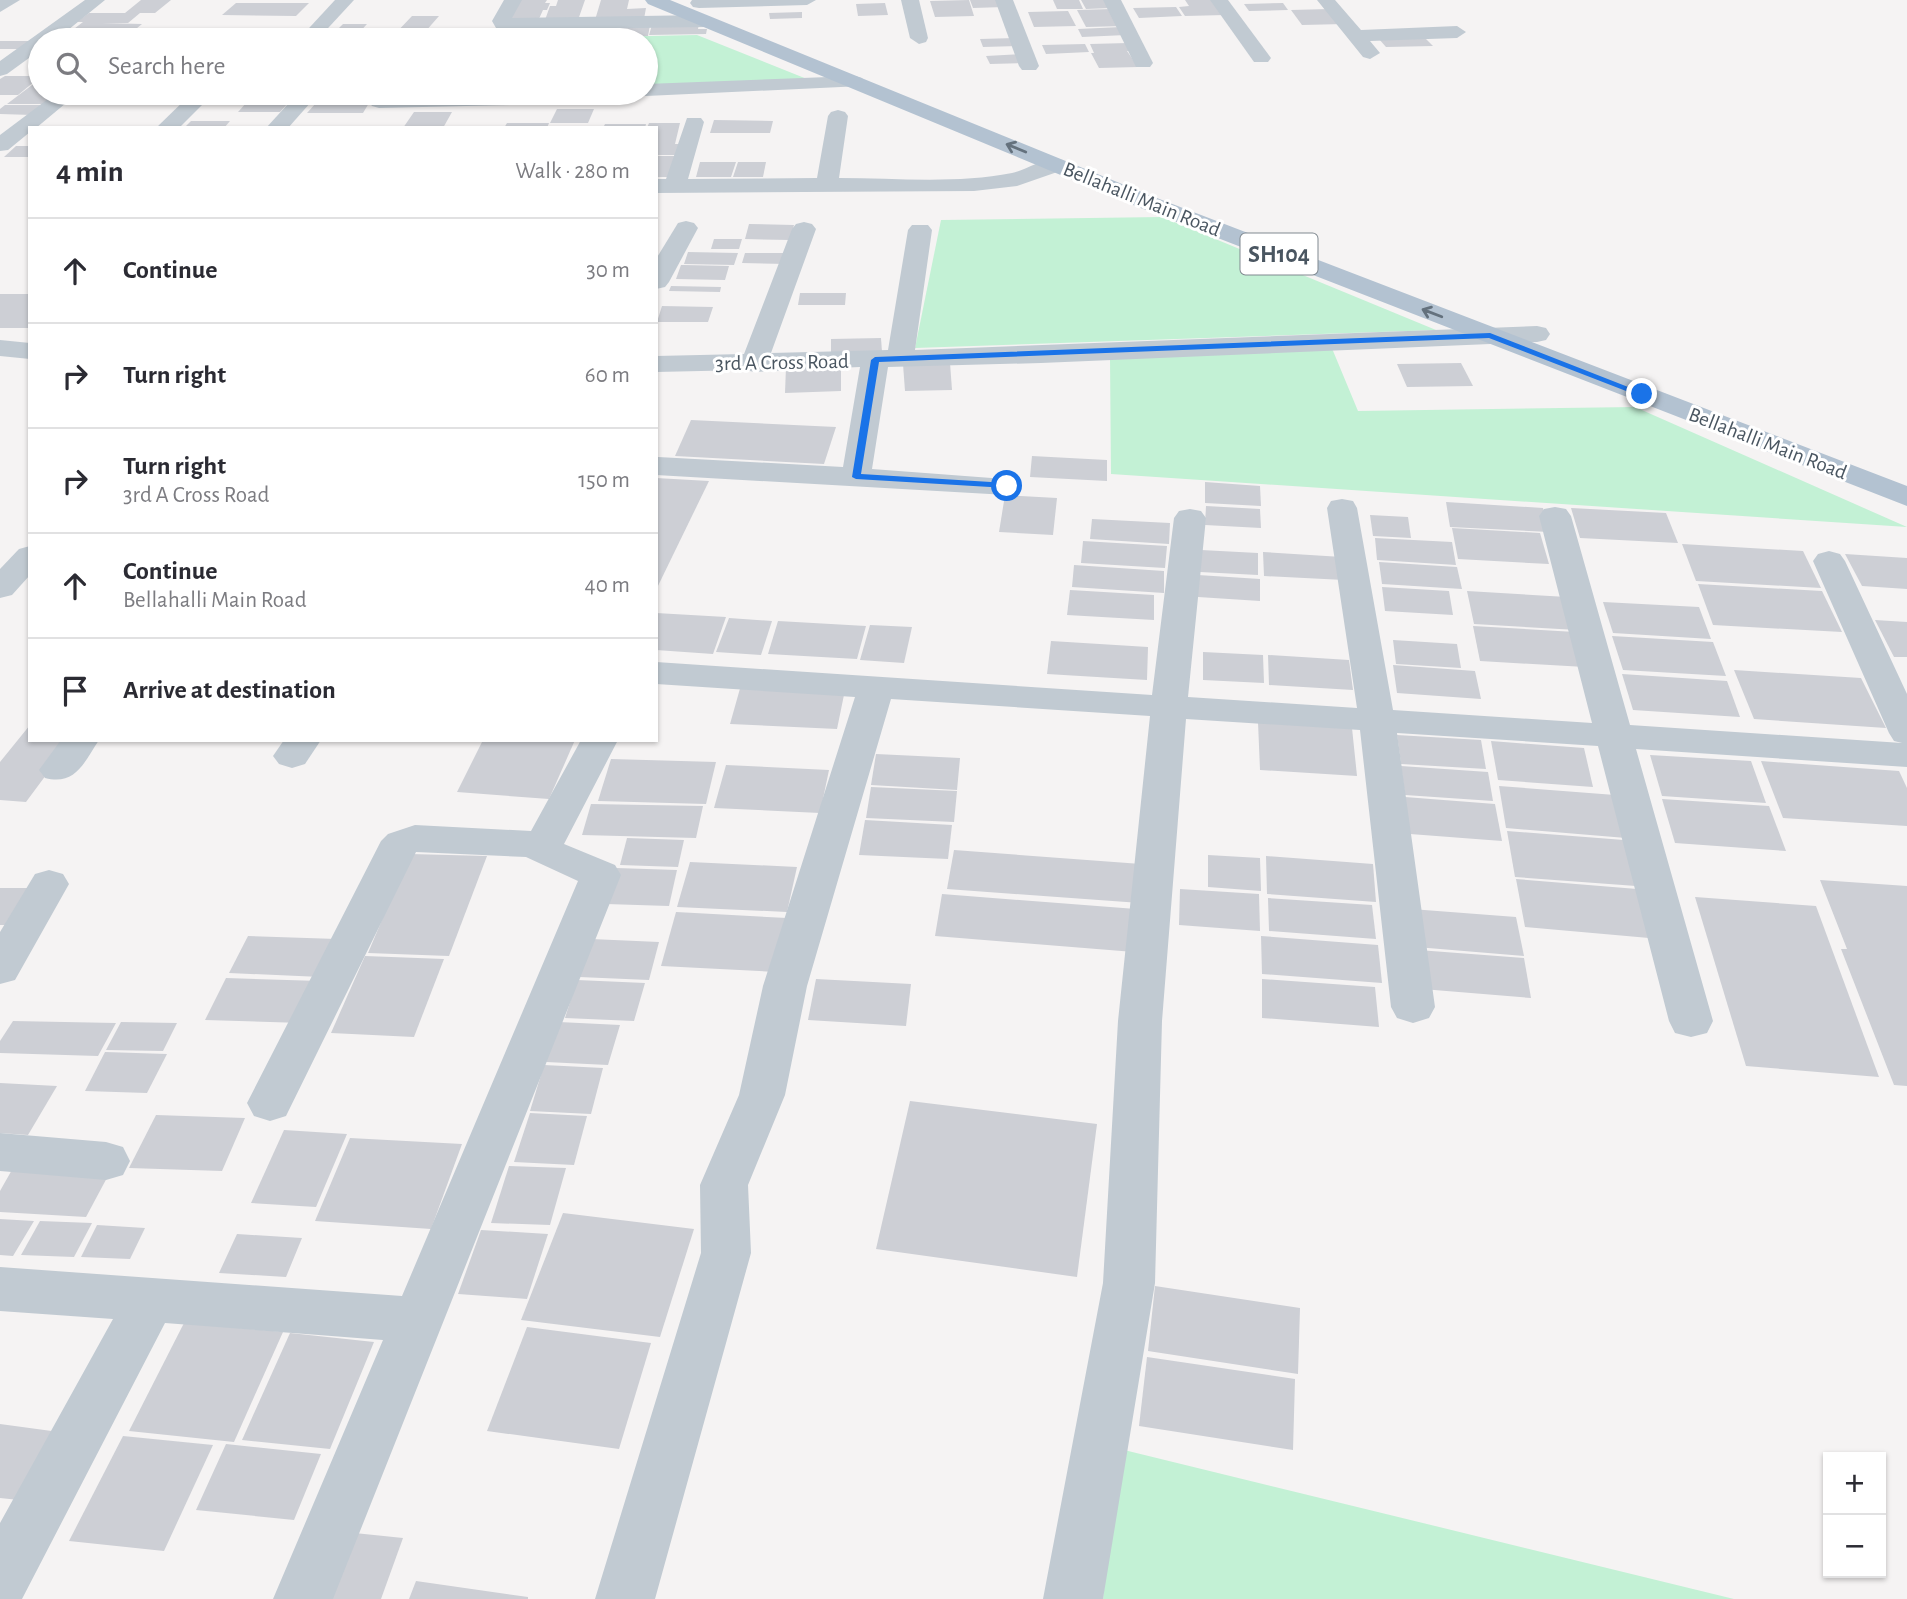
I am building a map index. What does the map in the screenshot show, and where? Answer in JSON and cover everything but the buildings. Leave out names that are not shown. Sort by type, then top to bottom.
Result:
[{"type":"main road","name":"Bellahalli Main Road","points":[[654,0],[699,8],[741,22],[1907,478]]},
{"type":"main road","name":"Bellahalli Main Road","points":[[699,8],[855,82],[1055,165],[1907,497]]},
{"type":"street","points":[[0,7],[11,0]]},
{"type":"street","points":[[59,28],[96,0]]},
{"type":"street","points":[[318,28],[345,0]]},
{"type":"street","points":[[513,0],[501,21],[503,24],[584,24],[699,8],[807,0]]},
{"type":"street","points":[[910,0],[919,38]]},
{"type":"street","points":[[1004,0],[1029,66]]},
{"type":"street","points":[[1112,0],[1143,63]]},
{"type":"street","points":[[1219,0],[1261,58]]},
{"type":"street","points":[[1326,0],[1370,53]]},
{"type":"street","points":[[584,24],[590,4]]},
{"type":"street","points":[[1357,36],[1457,32]]},
{"type":"street","points":[[0,69],[28,50]]},
{"type":"street","points":[[658,90],[855,82]]},
{"type":"street","points":[[0,145],[52,105]]},
{"type":"street","points":[[168,126],[191,105]]},
{"type":"street","points":[[278,126],[298,105]]},
{"type":"street","points":[[827,186],[838,116]]},
{"type":"street","points":[[695,122],[666,186],[997,183],[1017,180],[1055,165]]},
{"type":"street","points":[[658,278],[686,228]]},
{"type":"street","points":[[754,363],[804,229]]},
{"type":"street","points":[[856,477],[920,230]]},
{"type":"street","name":"3rd A Cross Road","points":[[658,364],[888,359],[1537,334]]},
{"type":"street","points":[[0,348],[28,351]]},
{"type":"street","points":[[658,466],[1007,486]]},
{"type":"street","points":[[1342,508],[1377,720],[1413,1007]]},
{"type":"street","points":[[1555,516],[1616,736],[1690,1021]]},
{"type":"street","points":[[1073,1599],[1129,1283],[1140,1021],[1169,705],[1190,518]]},
{"type":"street","points":[[0,588],[28,558]]},
{"type":"street","points":[[1829,561],[1907,733]]},
{"type":"street","points":[[658,673],[1907,755]]},
{"type":"street","points":[[625,1599],[726,1253],[724,1185],[762,1095],[785,986],[876,688]]},
{"type":"street","points":[[58,770],[79,742]]},
{"type":"street","points":[[303,1599],[601,875],[541,850],[599,742]]},
{"type":"street","points":[[271,1102],[395,850],[402,843],[415,838],[543,845]]},
{"type":"street","points":[[0,968],[50,884]]},
{"type":"street","points":[[0,1152],[106,1161]]},
{"type":"street","points":[[0,1289],[420,1320]]},
{"type":"street","points":[[0,1581],[151,1299]]},
{"type":"green space","points":[[697,35],[812,81],[658,85],[658,36]]},
{"type":"green space","points":[[1162,217],[1436,330],[915,348],[941,220]]},
{"type":"green space","points":[[1331,346],[1358,411],[1635,407],[1907,527],[1111,474],[1110,358]]},
{"type":"green space","points":[[1120,1449],[1734,1599],[1103,1599]]},
{"type":"route","points":[[1007,486],[856,477],[875,360],[1490,336],[1642,394]]}]
